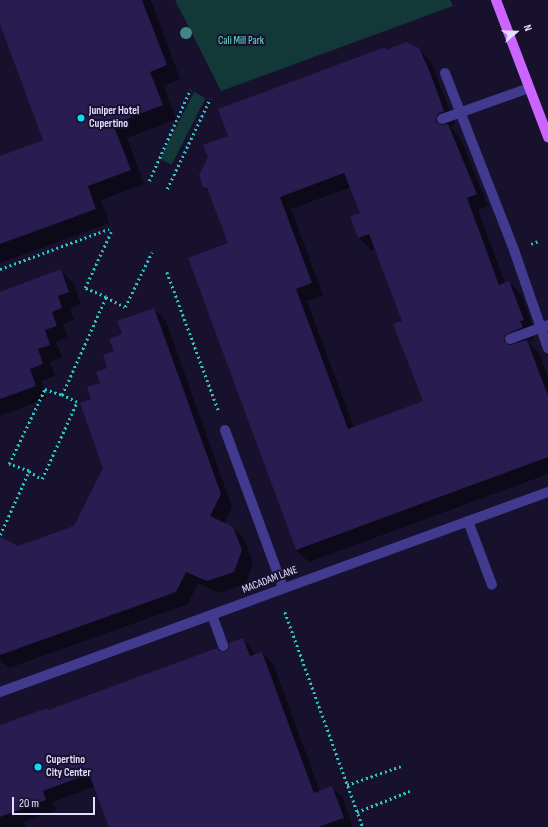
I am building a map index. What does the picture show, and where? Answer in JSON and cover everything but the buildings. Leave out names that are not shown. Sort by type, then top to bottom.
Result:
[{"type":"main road","points":[[496,0],[548,137]]},
{"type":"lane","points":[[445,73],[544,327],[548,348]]},
{"type":"lane","points":[[442,119],[529,88]]},
{"type":"lane","points":[[510,339],[544,327]]},
{"type":"lane","points":[[225,430],[283,588]]},
{"type":"lane","name":"MACADAM LANE","points":[[0,692],[548,492]]},
{"type":"lane","points":[[468,521],[492,585]]},
{"type":"lane","points":[[212,615],[223,646]]},
{"type":"path","points":[[149,181],[190,90]]},
{"type":"path","points":[[167,189],[210,99]]},
{"type":"path","points":[[0,269],[110,230],[86,288],[126,307],[152,252]]},
{"type":"path","points":[[167,272],[225,430]]},
{"type":"path","points":[[62,395],[106,297]]},
{"type":"path","points":[[45,389],[77,402],[42,478],[29,471],[9,464],[45,389]]},
{"type":"path","points":[[0,536],[29,471]]},
{"type":"path","points":[[284,612],[363,827]]},
{"type":"path","points":[[347,785],[401,766]]},
{"type":"path","points":[[357,812],[410,791]]},
{"type":"green space","name":"Cali Mill Park","points":[[175,0],[450,0],[453,6],[221,91]]},
{"type":"green space","points":[[194,92],[206,98],[172,165],[160,159]]},
{"type":"place","name":"Juniper Hotel Cupertino","points":[[81,118]]},
{"type":"place","name":"Cupertino City Center","points":[[38,767]]}]
